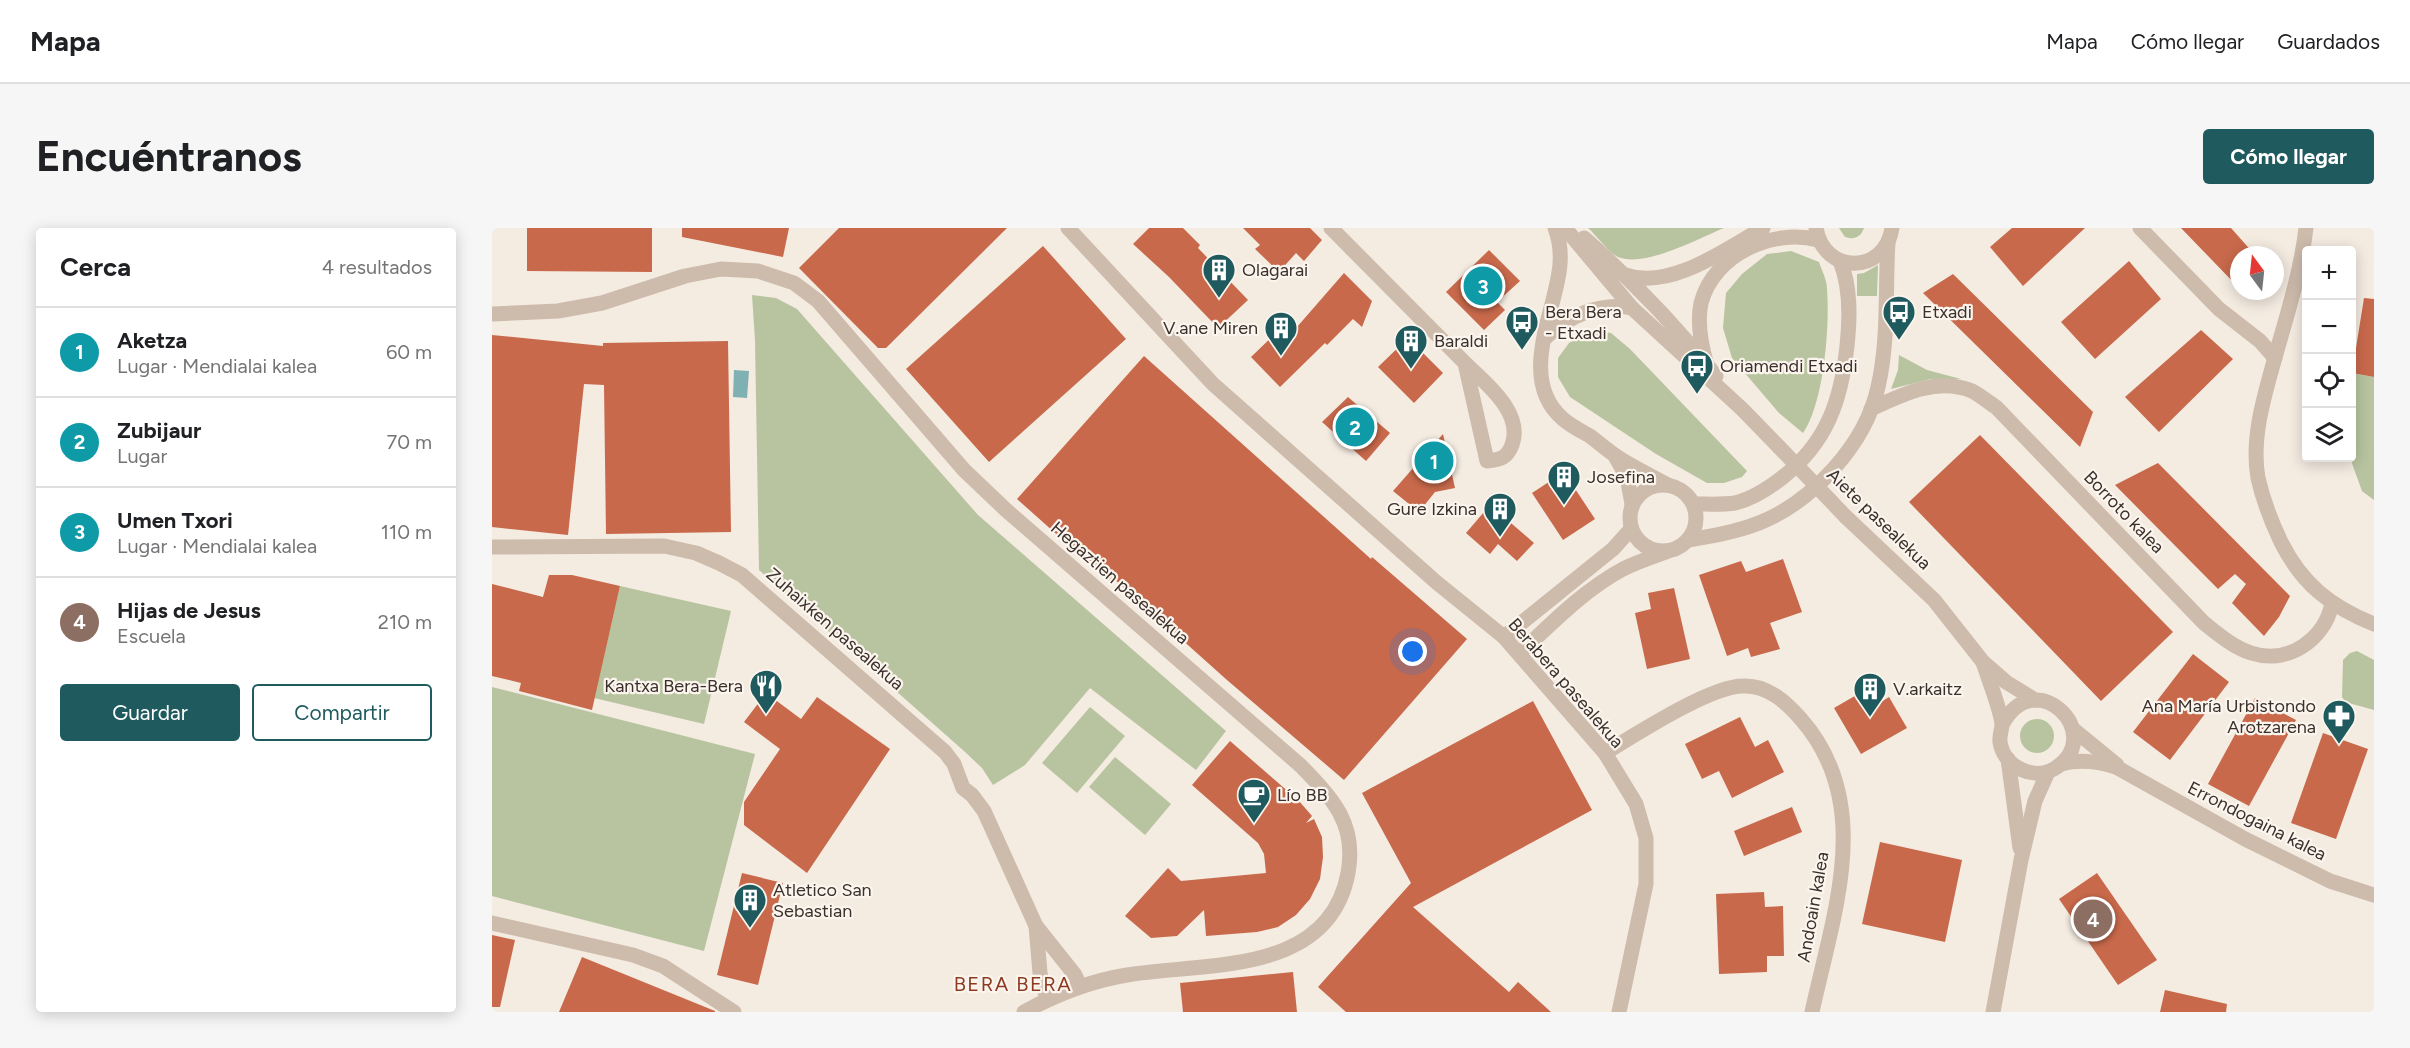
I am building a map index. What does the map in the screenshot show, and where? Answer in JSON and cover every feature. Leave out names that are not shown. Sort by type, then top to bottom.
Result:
[{"type":"street","name":"Berabera pasealekua","points":[[1068,228],[1213,384],[1427,574],[1504,637],[1605,753],[1636,804],[1646,838],[1647,884],[1619,1012]]},
{"type":"street","points":[[1331,228],[1465,363],[1498,397],[1509,412],[1513,441],[1508,453],[1500,460],[1486,461],[1465,363]]},
{"type":"street","points":[[1555,228],[1559,239],[1561,265],[1542,341],[1541,382],[1549,403],[1563,419],[1615,456],[1668,485],[1678,488],[1687,495],[1694,504],[1696,523],[1688,540]]},
{"type":"street","name":"Aiete pasealekua","points":[[1566,228],[1632,308],[1742,409],[1846,517],[1934,600],[1983,662],[2006,682],[2035,700]]},
{"type":"street","name":"Aiete pasealekua","points":[[1573,228],[1626,275],[1707,365],[1742,409]]},
{"type":"street","points":[[1626,275],[1650,280],[1675,275],[1763,228]]},
{"type":"street","points":[[2140,228],[2219,309],[2260,341],[2275,358]]},
{"type":"street","points":[[2306,228],[2265,393],[2257,437],[2258,476],[2269,517],[2287,554],[2312,586],[2332,604],[2374,624]]},
{"type":"street","points":[[1707,365],[1701,336],[1701,303],[1710,284],[1725,264],[1749,246],[1784,235],[1817,234],[1823,249],[1840,261],[1862,263],[1882,252],[1890,235]]},
{"type":"street","points":[[1520,653],[1581,597],[1600,583],[1624,569],[1675,549],[1688,540],[1750,526],[1797,503],[1843,458],[1871,409],[1878,388],[1883,355],[1890,235]]},
{"type":"street","points":[[1694,504],[1735,503],[1751,498],[1773,485],[1801,463],[1816,445],[1836,407],[1844,375],[1848,334],[1848,285],[1840,261]]},
{"type":"street","name":"Hegaztien pasealekua","points":[[492,314],[558,311],[602,303],[685,276],[721,269],[758,271],[794,283],[818,301],[964,470],[1006,510],[1292,759],[1330,796],[1344,820],[1349,846],[1349,867],[1345,890],[1335,910],[1320,930],[1301,944],[1279,953],[1249,960],[1126,975],[1080,986],[1047,999],[1024,1012]]},
{"type":"street","points":[[1542,341],[1557,326],[1582,313],[1616,305],[1632,308]]},
{"type":"street","name":"Borroto kalea","points":[[1871,409],[1922,388],[1954,386],[1973,392],[1996,407],[2204,623],[2237,646],[2252,653],[2281,654],[2294,651],[2311,642],[2324,627],[2332,604]]},
{"type":"street","points":[[1615,456],[1627,477],[1632,504],[1629,520],[1636,539],[1656,551],[1667,552]]},
{"type":"street","points":[[1632,504],[1647,489],[1657,485],[1668,485]]},
{"type":"street","points":[[1504,637],[1613,549],[1631,529]]},
{"type":"street","name":"Zuhaixken pasealekua","points":[[492,547],[664,546],[696,553],[742,576],[945,752],[954,764],[963,788],[972,795],[984,811],[1036,926],[1075,975],[1080,986]]},
{"type":"street","name":"Aiete pasealekua","points":[[1983,662],[2002,724]]},
{"type":"street","name":"Andoain kalea","points":[[1605,753],[1713,693],[1742,685],[1762,688],[1782,699],[1815,735],[1829,761],[1844,816],[1844,867],[1812,1012]]},
{"type":"street","points":[[1993,1012],[2021,860],[2035,801],[2054,768],[2070,752],[2073,729],[2063,711],[2055,704],[2035,700],[2015,707],[2002,724],[2000,742],[2008,759],[2021,860]]},
{"type":"street","name":"Errondogaina kalea","points":[[2073,729],[2126,772],[2180,805],[2330,881],[2374,895]]},
{"type":"street","points":[[2008,759],[2016,767],[2026,772],[2037,774],[2054,768]]},
{"type":"street","name":"Errondogaina kalea","points":[[2054,768],[2070,761],[2091,761],[2104,763],[2126,772]]},
{"type":"street","points":[[492,923],[653,962],[734,1012]]},
{"type":"street","name":"Zuhaixken pasealekua","points":[[1036,926],[1040,973],[1047,999]]},
{"type":"green space","points":[[1588,228],[1724,228],[1657,255],[1642,259],[1629,259],[1614,255]]},
{"type":"green space","points":[[1839,228],[1864,228],[1859,236],[1851,238],[1845,237]]},
{"type":"green space","points":[[1791,251],[1819,262],[1827,286],[1826,342],[1821,384],[1810,420],[1803,433],[1779,413],[1732,358],[1723,328],[1726,293],[1742,274],[1767,254]]},
{"type":"green space","points":[[1878,265],[1877,296],[1857,296],[1857,274],[1864,273]]},
{"type":"green space","points":[[752,295],[776,298],[797,309],[978,515],[1226,731],[1196,770],[1090,688],[1025,765],[993,785],[982,768],[964,751],[759,570],[755,340]]},
{"type":"green space","points":[[1590,330],[1611,333],[1630,349],[1747,471],[1742,477],[1724,483],[1707,483],[1656,454],[1570,397],[1558,377],[1558,358],[1569,343]]},
{"type":"green space","points":[[1899,355],[1927,370],[1961,379],[1931,379],[1891,389],[1898,370]]},
{"type":"green space","points":[[2356,374],[2374,377],[2374,500],[2362,491],[2351,462],[2356,462]]},
{"type":"green space","points":[[620,586],[731,611],[704,724],[594,698]]},
{"type":"green space","points":[[2357,651],[2374,660],[2374,710],[2345,702],[2342,697],[2343,660],[2350,653]]},
{"type":"green space","points":[[492,687],[755,754],[704,951],[492,896]]},
{"type":"green space","points":[[1090,707],[1125,736],[1077,793],[1042,763]]},
{"type":"green space","points":[[2037,719],[2049,724],[2054,736],[2049,748],[2037,753],[2025,748],[2020,736],[2025,724]]},
{"type":"green space","points":[[1115,757],[1171,804],[1145,835],[1089,787]]},
{"type":"water","points":[[734,370],[749,371],[747,398],[733,397]]},
{"type":"building","points":[[527,228],[652,228],[652,272],[527,271]]},
{"type":"building","points":[[682,228],[789,228],[783,257],[682,237]]},
{"type":"building","points":[[839,228],[1007,228],[886,348],[878,348],[799,268]]},
{"type":"building","points":[[1149,228],[1183,228],[1200,245],[1198,248],[1248,300],[1218,328],[1169,277],[1133,244]]},
{"type":"building","points":[[1243,228],[1310,228],[1322,240],[1304,261],[1296,253],[1279,272],[1255,249],[1260,245]]},
{"type":"building","points":[[2012,228],[2085,228],[2023,286],[1990,247]]},
{"type":"building","points":[[2181,228],[2231,228],[2247,246],[2230,246],[2230,279]]},
{"type":"building","points":[[1043,246],[1126,339],[989,462],[906,369]]},
{"type":"building","points":[[1489,250],[1520,281],[1497,302],[1505,310],[1484,330],[1446,292]]},
{"type":"building","points":[[2129,261],[2161,299],[2095,359],[2061,322]]},
{"type":"building","points":[[1344,273],[1372,301],[1362,327],[1353,319],[1280,387],[1251,357],[1282,327],[1290,335]]},
{"type":"building","points":[[1953,274],[2093,412],[2080,447],[1923,293]]},
{"type":"building","points":[[2364,298],[2374,299],[2374,377],[2356,374],[2356,348]]},
{"type":"building","points":[[2201,330],[2233,359],[2159,432],[2125,397]]},
{"type":"building","points":[[492,335],[603,346],[603,343],[728,341],[731,532],[606,534],[604,385],[584,384],[568,535],[492,527]]},
{"type":"building","name":"Baraldi","points":[[1408,338],[1443,373],[1414,403],[1378,367]]},
{"type":"building","points":[[1144,356],[1371,559],[1372,557],[1467,639],[1344,780],[1113,578],[1110,582],[1017,499]]},
{"type":"building","points":[[1348,397],[1390,433],[1366,461],[1322,422]]},
{"type":"building","points":[[1443,434],[1455,488],[1435,492],[1419,512],[1393,491]]},
{"type":"building","points":[[1980,435],[2173,632],[2101,701],[1909,502]]},
{"type":"building","points":[[2158,463],[2290,596],[2279,617],[2264,636],[2232,603],[2246,584],[2235,574],[2218,589],[2115,485]]},
{"type":"building","name":"Josefina","points":[[1564,472],[1595,519],[1563,540],[1532,493]]},
{"type":"building","name":"Gure Izkina","points":[[1490,505],[1534,543],[1517,561],[1498,544],[1490,554],[1466,533]]},
{"type":"building","points":[[1783,559],[1802,612],[1770,623],[1780,649],[1751,657],[1748,648],[1727,656],[1699,575],[1741,561],[1746,572]]},
{"type":"building","points":[[549,575],[572,575],[620,586],[592,710],[519,691],[521,683],[492,676],[492,584],[543,597]]},
{"type":"building","points":[[1674,588],[1690,659],[1647,669],[1635,613],[1651,609],[1648,593]]},
{"type":"building","points":[[2193,654],[2229,682],[2170,760],[2133,732]]},
{"type":"building","name":"V.arkaitz","points":[[1872,686],[1881,702],[1889,697],[1907,728],[1861,754],[1834,708]]},
{"type":"building","points":[[766,693],[801,719],[817,697],[890,749],[807,873],[744,825],[744,802],[780,749],[744,722]]},
{"type":"building","points":[[2255,698],[2296,720],[2249,806],[2208,784]]},
{"type":"building","points":[[1533,701],[1592,810],[1413,907],[1509,992],[1518,982],[1551,1012],[1346,1012],[1318,987],[1411,883],[1362,793]]},
{"type":"building","points":[[1740,717],[1755,747],[1768,740],[1784,772],[1732,798],[1719,771],[1702,779],[1685,744]]},
{"type":"building","points":[[2323,733],[2368,749],[2336,839],[2291,823]]},
{"type":"building","points":[[1230,741],[1299,801],[1312,816],[1306,823],[1314,819],[1322,837],[1323,857],[1320,879],[1310,899],[1296,915],[1278,927],[1257,932],[1206,936],[1204,910],[1177,936],[1151,938],[1125,916],[1168,868],[1181,881],[1266,873],[1264,854],[1258,843],[1192,785]]},
{"type":"building","points":[[1792,807],[1802,832],[1744,856],[1734,831]]},
{"type":"building","points":[[1880,842],[1962,860],[1945,942],[1862,924]]},
{"type":"building","name":"Atletico San Sebastian","points":[[742,873],[783,883],[758,985],[717,975]]},
{"type":"building","points":[[2097,873],[2157,960],[2118,985],[2059,899]]},
{"type":"building","points":[[1764,892],[1765,907],[1783,906],[1784,956],[1767,956],[1767,972],[1719,974],[1716,894]]},
{"type":"building","points":[[492,935],[515,940],[500,1007],[492,1007]]},
{"type":"building","points":[[582,957],[715,1011],[715,1012],[559,1012]]},
{"type":"building","points":[[1293,972],[1297,1012],[1183,1012],[1180,983]]},
{"type":"building","points":[[2165,990],[2227,1004],[2226,1012],[2160,1012]]},
{"type":"place","name":"Umen Txori","points":[[1483,286]]},
{"type":"place","name":"Olagarai","points":[[1219,299]]},
{"type":"place","name":"Etxadi","points":[[1899,341]]},
{"type":"place","name":"Bera Bera - Etxadi","points":[[1522,351]]},
{"type":"place","name":"V.ane Miren","points":[[1281,357]]},
{"type":"place","name":"Baraldi","points":[[1411,370]]},
{"type":"place","name":"Oriamendi Etxadi","points":[[1697,395]]},
{"type":"place","name":"Zubijaur","points":[[1355,427]]},
{"type":"place","name":"Aketza","points":[[1434,461]]},
{"type":"place","name":"Josefina","points":[[1564,506]]},
{"type":"place","name":"Gure Izkina","points":[[1500,538]]},
{"type":"place","name":"Kantxa Bera-Bera","points":[[766,715]]},
{"type":"place","name":"V.arkaitz","points":[[1870,718]]},
{"type":"place","name":"Ana María Urbistondo Arotzarena","points":[[2339,745]]},
{"type":"place","name":"Lío BB","points":[[1254,824]]},
{"type":"place","name":"Hijas de Jesus","points":[[2093,919]]},
{"type":"place","name":"Atletico San Sebastian","points":[[750,929]]},
{"type":"district","name":"BERA BERA","points":[[1013,984]]}]
